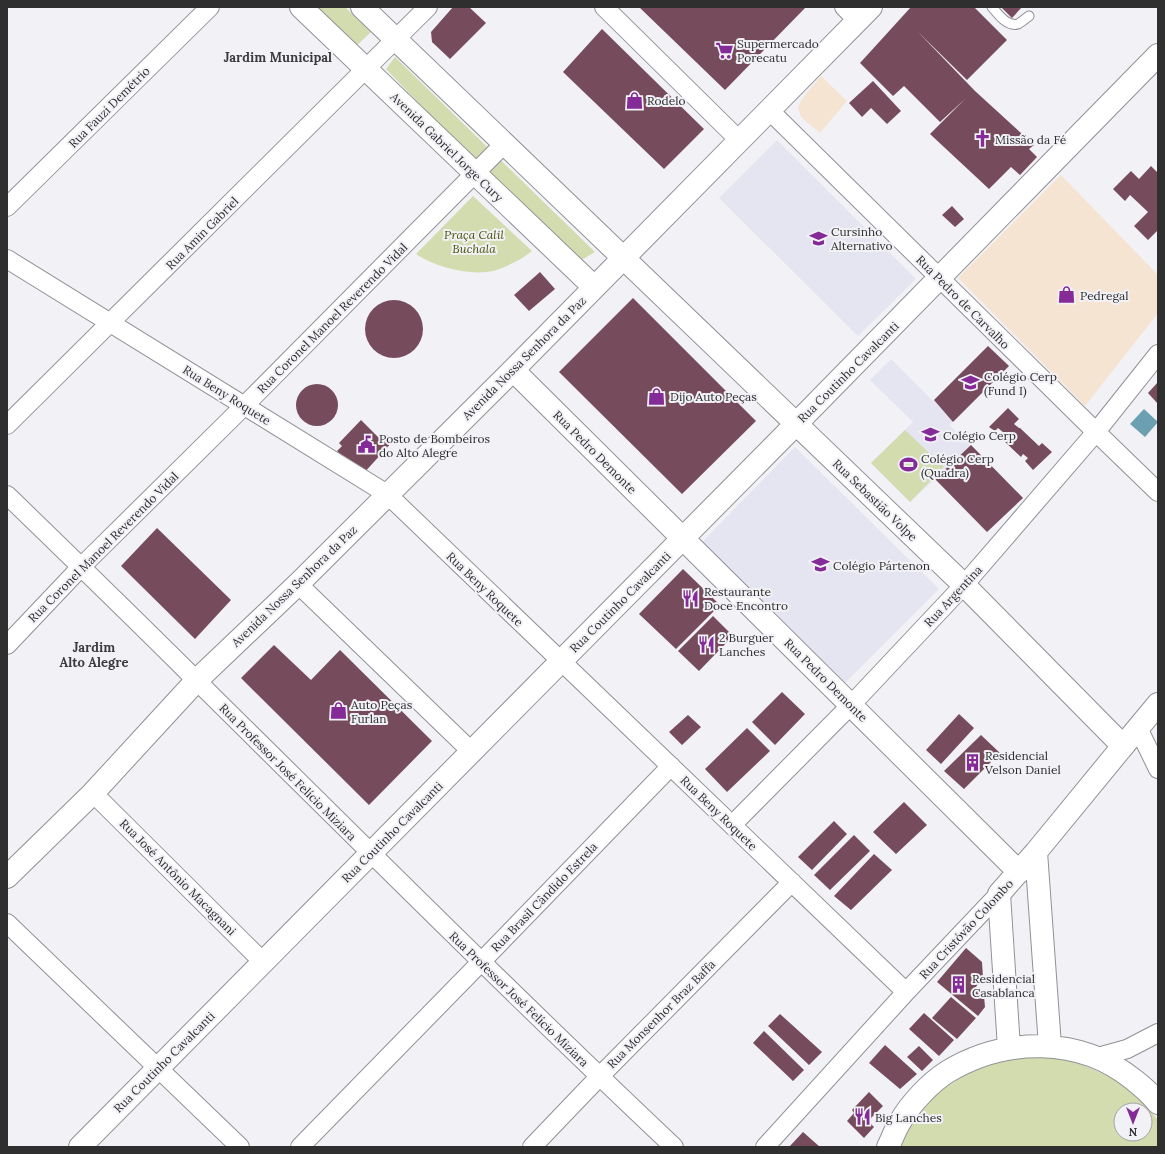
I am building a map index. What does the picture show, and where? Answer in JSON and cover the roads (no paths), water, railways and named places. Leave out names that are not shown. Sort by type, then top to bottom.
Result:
[{"type":"main road","name":"Avenida Gabriel Jorge Cury","points":[[300,7],[367,69],[474,174],[594,287]]},
{"type":"main road","points":[[362,7],[623,257]]},
{"type":"main road","name":"Avenida Nossa Senhora da Paz","points":[[7,877],[93,793],[197,680],[298,584],[770,111],[858,12]]},
{"type":"main road","name":"Rua Coutinho Cavalcanti","points":[[80,1147],[796,424],[1158,55]]},
{"type":"main road","name":"Rua Sebastião Volpe","points":[[623,257],[964,585],[1123,746]]},
{"type":"main road","name":"Rua Pedro Demonte","points":[[513,370],[1019,872]]},
{"type":"main road","name":"Rua Cristóvão Colombo","points":[[999,894],[1036,852],[1158,704]]},
{"type":"main road","points":[[1036,852],[1050,1046]]},
{"type":"main road","points":[[999,894],[1009,1048]]},
{"type":"main road","points":[[888,1147],[900,1122],[920,1095],[946,1073],[976,1057],[1009,1048],[1050,1046],[1074,1050],[1098,1058],[1122,1070],[1152,1095],[1158,1103]]},
{"type":"street","name":"Rua Fauzi Demétrio","points":[[7,207],[210,7]]},
{"type":"street","name":"Rua Amin Gabriel","points":[[7,425],[428,7]]},
{"type":"street","points":[[604,7],[740,141]]},
{"type":"street","name":"Rua Pedro de Carvalho","points":[[770,111],[1158,492]]},
{"type":"street","name":"Rua Coronel Manoel Reverendo Vidal","points":[[7,645],[80,567],[244,406],[504,144]]},
{"type":"street","name":"Rua Beny Roquete","points":[[7,259],[387,494],[906,992]]},
{"type":"street","name":"Rua Argentina","points":[[732,825],[851,705],[964,585],[1096,432],[1158,354]]},
{"type":"street","name":"Rua Professor José Felício Miziara","points":[[7,495],[197,680],[370,854],[674,1147]]},
{"type":"street","points":[[298,584],[472,752]]},
{"type":"street","points":[[1138,728],[1158,769]]},
{"type":"street","name":"Rua Brasil Cândido Estrela","points":[[300,1147],[482,962],[670,766]]},
{"type":"street","name":"Rua José Antônio Macagnani","points":[[93,793],[263,962]]},
{"type":"street","name":"Rua Monsenhor Braz Baffa","points":[[532,1147],[792,882]]},
{"type":"street","name":"Rua Cristóvão Colombo","points":[[765,1147],[906,992],[999,894]]},
{"type":"street","points":[[7,923],[240,1147]]},
{"type":"street","points":[[1098,1058],[1127,1049],[1158,1033]]},
{"type":"street","points":[[1122,1070],[1127,1049]]},
{"type":"lane","points":[[992,7],[1004,20],[1010,24],[1018,24],[1029,16]]},
{"type":"water","points":[[1144,409],[1158,422],[1145,437],[1130,424]]},
{"type":"place","name":"Supermercado Porecatu","points":[[724,50]]},
{"type":"place","name":"Rodelo","points":[[634,100]]},
{"type":"place","name":"Missão da Fé","points":[[982,139]]},
{"type":"place","name":"Cursinho Alternativo","points":[[818,238]]},
{"type":"place","name":"Pedregal","points":[[1067,295]]},
{"type":"place","name":"Colégio Cerp (Fund I)","points":[[971,383]]},
{"type":"place","name":"Dijo Auto Peças","points":[[657,396]]},
{"type":"place","name":"Colégio Cerp","points":[[930,435]]},
{"type":"place","name":"Posto de Bombeiros do Alto Alegre","points":[[366,445]]},
{"type":"place","name":"Colégio Cerp (Quadra)","points":[[908,465]]},
{"type":"place","name":"Colégio Pártenon","points":[[820,565]]},
{"type":"place","name":"Restaurante Doce Encontro","points":[[691,598]]},
{"type":"place","name":"2 Burguer Lanches","points":[[706,644]]},
{"type":"place","name":"Auto Peças Furlan","points":[[338,711]]},
{"type":"place","name":"Residencial Velson Daniel","points":[[972,762]]},
{"type":"place","name":"Residencial Casablanca","points":[[959,985]]},
{"type":"place","name":"Big Lanches","points":[[862,1117]]},
{"type":"district","name":"Jardim Municipal","points":[[278,57]]},
{"type":"district","name":"Jardim Alto Alegre","points":[[94,654]]},
{"type":"park label","name":"Praça Calil Buchala","points":[[474,241]]}]
